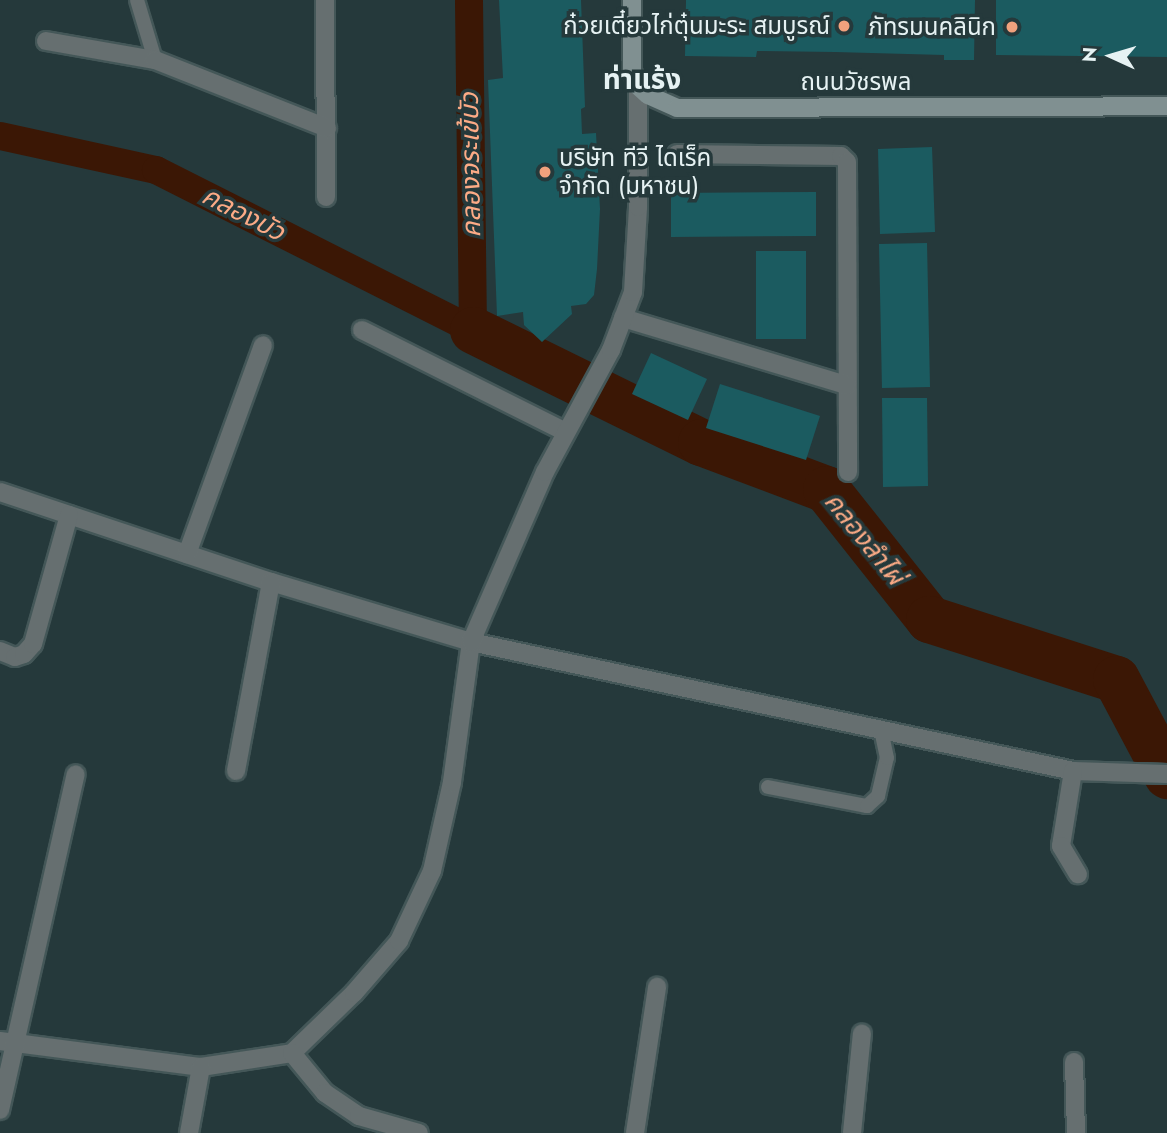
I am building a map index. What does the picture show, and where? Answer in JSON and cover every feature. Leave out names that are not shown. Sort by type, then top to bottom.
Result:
[{"type":"main road","points":[[632,0],[632,71],[638,86]]},
{"type":"main road","name":"ถนนวัชรพล","points":[[638,86],[663,104],[677,108],[1167,106]]},
{"type":"street","points":[[325,0],[326,197]]},
{"type":"street","points":[[46,41],[155,60],[327,128]]},
{"type":"street","points":[[7,1042],[201,1067],[292,1053],[354,993],[399,941],[432,871],[452,782],[471,642],[571,424],[611,350],[633,292],[638,207],[638,86]]},
{"type":"street","points":[[677,154],[841,156],[847,162],[848,472]]},
{"type":"street","points":[[623,318],[846,385]]},
{"type":"street","points":[[362,330],[571,424]]},
{"type":"street","points":[[187,554],[263,345]]},
{"type":"street","points":[[0,492],[271,582],[471,642],[1073,771],[1167,774]]},
{"type":"street","points":[[0,651],[15,657],[24,654],[33,645],[69,515]]},
{"type":"street","points":[[236,771],[271,582]]},
{"type":"street","points":[[1073,771],[1061,846],[1078,874]]},
{"type":"street","points":[[0,1110],[7,1042],[76,774]]},
{"type":"street","points":[[635,1133],[657,987]]},
{"type":"street","points":[[852,1133],[862,1033]]},
{"type":"street","points":[[292,1053],[325,1093],[359,1116],[417,1133]]},
{"type":"street","points":[[1074,1062],[1076,1133]]},
{"type":"street","points":[[189,1133],[201,1067]]},
{"type":"lane","points":[[137,0],[155,60]]},
{"type":"lane","points":[[768,787],[867,806],[878,796],[887,758],[881,730]]},
{"type":"building","name":"บริษัท ทีวี ไดเร็ค จำกัด (มหาชน)","points":[[499,0],[581,0],[585,107],[581,109],[582,134],[596,133],[600,209],[597,269],[594,295],[586,304],[571,306],[572,314],[542,342],[524,325],[523,312],[497,316],[488,80],[503,78]]},
{"type":"building","points":[[686,0],[975,0],[974,60],[944,60],[944,55],[835,52],[757,51],[756,57],[685,56]]},
{"type":"building","points":[[996,0],[1167,0],[1167,57],[996,55]]},
{"type":"building","points":[[932,147],[935,232],[880,234],[878,149]]},
{"type":"building","points":[[816,192],[816,236],[671,237],[671,193]]},
{"type":"building","points":[[927,243],[930,387],[882,388],[879,244]]},
{"type":"building","points":[[756,251],[806,251],[806,339],[756,339]]},
{"type":"building","points":[[651,353],[707,379],[688,420],[632,394]]},
{"type":"building","points":[[720,384],[820,416],[806,460],[706,428]]},
{"type":"building","points":[[882,398],[927,398],[928,486],[883,487]]},
{"type":"waterway","name":"คลองบัว","points":[[0,136],[156,170],[473,330],[469,0]]},
{"type":"waterway","name":"คลองลำไผ่","points":[[473,330],[701,442],[826,489],[929,619],[1116,679],[1167,775]]},
{"type":"place","name":"ก๋วยเตี๋ยวไก่ตุ๋นมะระ สมบูรณ์","points":[[844,26]]},
{"type":"place","name":"ภัทรมนคลินิก","points":[[1012,27]]},
{"type":"place","name":"บริษัท ทีวี ไดเร็ค จำกัด (มหาชน)","points":[[545,172]]},
{"type":"district","name":"ท่าแร้ง","points":[[642,80]]},
{"type":"water label","name":"คลองจระเข้บัว","points":[[471,165]]}]
